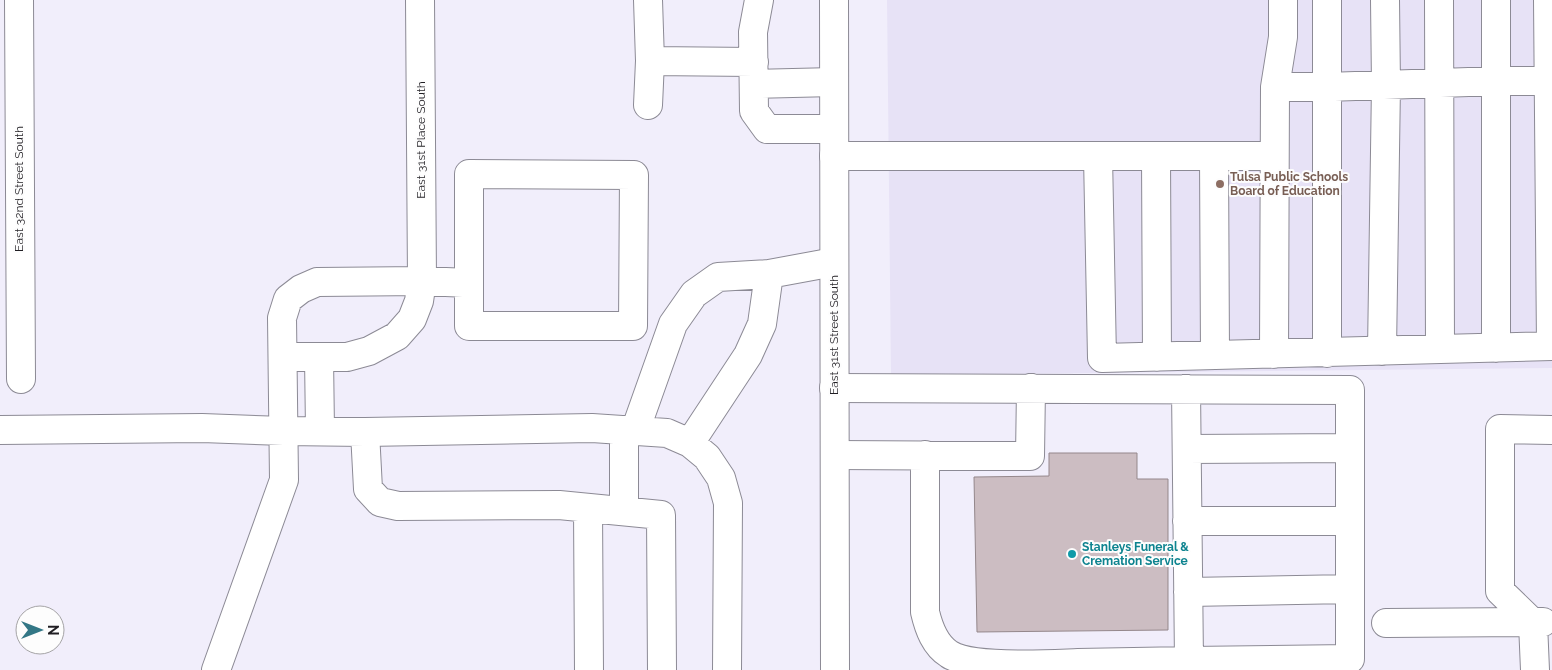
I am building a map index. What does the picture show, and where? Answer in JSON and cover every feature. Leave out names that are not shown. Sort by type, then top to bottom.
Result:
[{"type":"street","name":"East 32nd Street South","points":[[19,0],[9,191],[21,379]]},
{"type":"street","name":"East 31st Place South","points":[[283,356],[347,356],[369,351],[397,336],[412,319],[419,301],[422,281],[420,0]]},
{"type":"street","points":[[648,0],[650,61],[648,105]]},
{"type":"street","points":[[759,0],[753,32],[754,111],[767,129],[834,142],[1098,156],[1273,156]]},
{"type":"street","name":"East 31st Street South","points":[[834,0],[835,670]]},
{"type":"street","points":[[1274,354],[1274,87],[1283,37],[1283,0]]},
{"type":"street","points":[[1327,0],[1327,352]]},
{"type":"street","points":[[1382,351],[1386,85],[1385,0]]},
{"type":"street","points":[[1439,0],[1440,349]]},
{"type":"street","points":[[1496,0],[1496,348]]},
{"type":"street","points":[[1098,156],[1102,358],[1552,346],[1548,0]]},
{"type":"street","points":[[650,61],[834,82]]},
{"type":"street","points":[[1274,87],[1550,81]]},
{"type":"street","points":[[1156,156],[1157,356]]},
{"type":"street","points":[[1214,156],[1215,355]]},
{"type":"street","points":[[469,174],[634,175],[634,326],[469,326],[469,283],[469,174]]},
{"type":"street","points":[[624,511],[630,430],[672,324],[694,294],[718,277],[769,274],[834,262]]},
{"type":"street","points":[[690,443],[748,355],[762,324],[769,274]]},
{"type":"street","points":[[216,670],[284,480],[282,318],[288,299],[301,289],[317,282],[422,281],[469,283]]},
{"type":"street","points":[[320,356],[320,430]]},
{"type":"street","points":[[834,388],[1350,390],[1350,659],[1189,665],[1016,664],[977,663],[959,659],[948,654],[929,629],[926,612],[925,455]]},
{"type":"street","points":[[835,455],[1030,456],[1032,388]]},
{"type":"street","points":[[1186,389],[1189,665]]},
{"type":"street","points":[[3,436],[202,428],[365,432],[592,428],[667,433],[690,443],[707,457],[721,478],[728,503],[727,670]]},
{"type":"street","points":[[1543,622],[1500,591],[1500,429],[1552,430]]},
{"type":"street","points":[[365,432],[368,489],[380,502],[398,506],[559,505],[661,515],[662,670]]},
{"type":"street","points":[[1187,450],[1350,448]]},
{"type":"street","points":[[588,508],[589,670]]},
{"type":"street","points":[[1187,521],[1350,520]]},
{"type":"street","points":[[1188,592],[1350,589]]},
{"type":"street","points":[[1386,623],[1543,622]]},
{"type":"street","points":[[1535,670],[1543,622]]},
{"type":"shaded area","name":"Tulsa Public Schools Board of Education","points":[[887,0],[1552,0],[1552,368],[891,375]]},
{"type":"building","name":"Stanleys Funeral & Cremation Service","points":[[1049,453],[1137,453],[1137,479],[1168,479],[1168,630],[977,632],[974,477],[1049,476]]},
{"type":"place","name":"Tulsa Public Schools Board of Education","points":[[1220,184]]},
{"type":"place","name":"Stanleys Funeral & Cremation Service","points":[[1072,554]]}]
